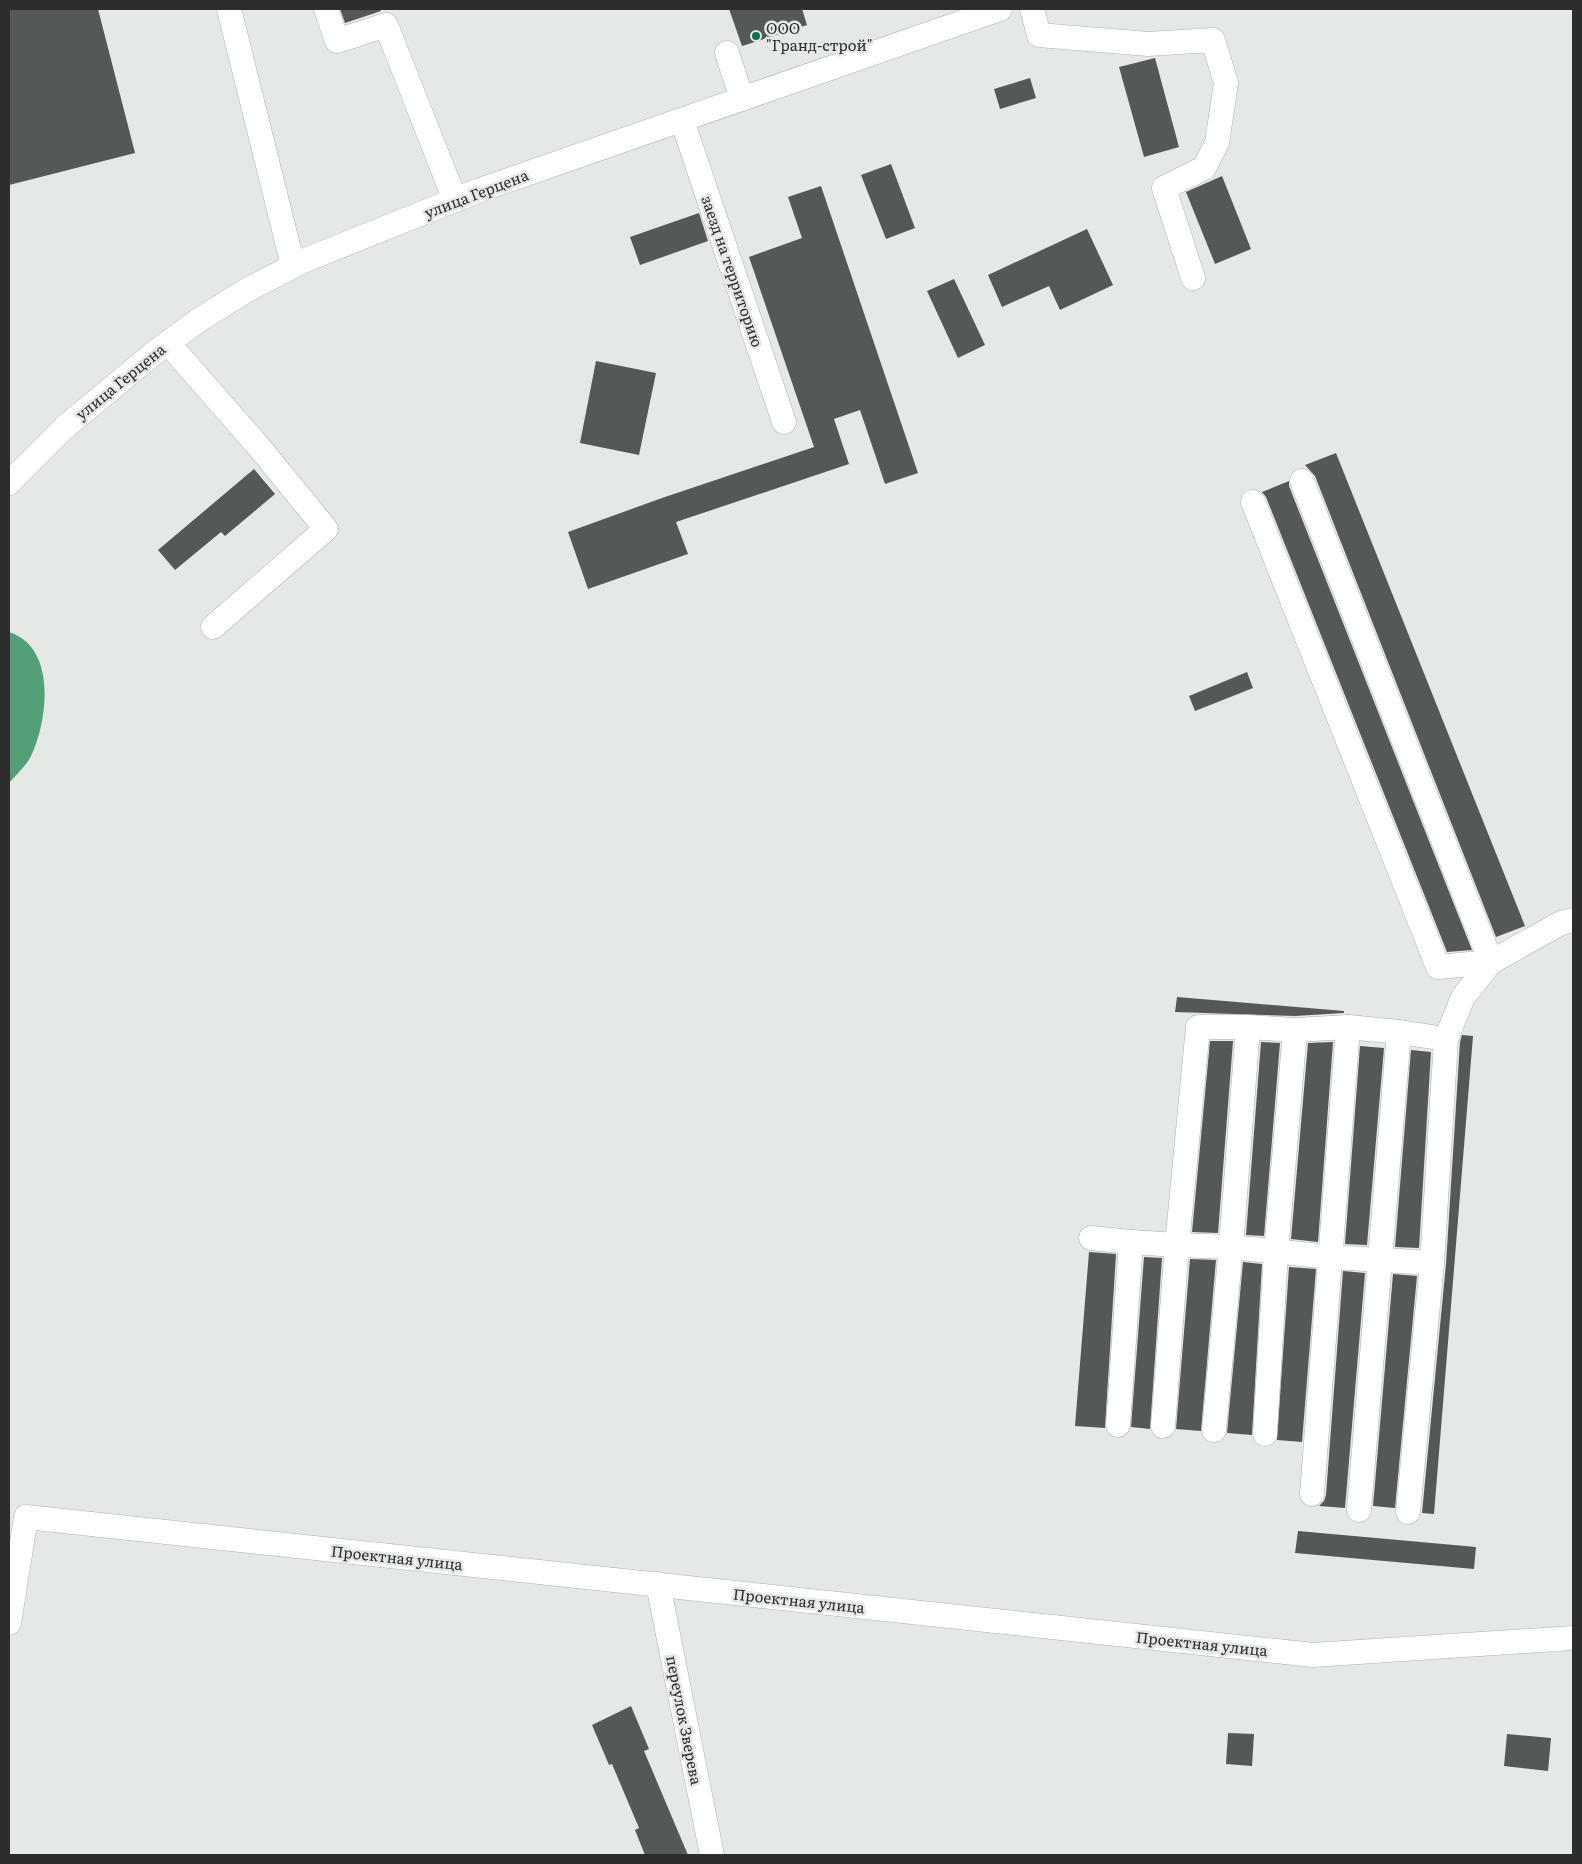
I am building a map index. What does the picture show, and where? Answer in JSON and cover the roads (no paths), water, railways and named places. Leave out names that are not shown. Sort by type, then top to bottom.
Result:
[{"type":"street","points":[[229,9],[293,266]]},
{"type":"street","points":[[326,9],[337,41],[386,25],[455,200]]},
{"type":"street","name":"улица Герцена","points":[[9,483],[64,427],[168,343],[199,320],[247,290],[293,266],[455,200],[742,99],[972,13],[1000,9]]},
{"type":"street","points":[[1032,9],[1039,35],[1148,44],[1213,40],[1226,83],[1217,143],[1204,168],[1164,188],[1193,278]]},
{"type":"street","points":[[727,53],[742,99]]},
{"type":"street","name":"заезд на территорию","points":[[682,120],[784,422]]},
{"type":"street","points":[[168,343],[259,446],[326,529],[213,627]]},
{"type":"street","points":[[1302,481],[1491,962]]},
{"type":"street","points":[[1253,502],[1438,966],[1491,962]]},
{"type":"street","points":[[1408,1512],[1432,1263],[1446,1039],[1463,997],[1491,962],[1561,923],[1573,920]]},
{"type":"street","points":[[1163,1426],[1177,1245],[1198,1027],[1248,1027],[1295,1030],[1348,1027],[1446,1039]]},
{"type":"street","points":[[1214,1430],[1231,1247],[1248,1027]]},
{"type":"street","points":[[1312,1494],[1348,1027]]},
{"type":"street","points":[[1265,1434],[1276,1252],[1295,1030]]},
{"type":"street","points":[[1359,1510],[1399,1032]]},
{"type":"street","points":[[1090,1238],[1231,1247],[1381,1261],[1432,1263]]},
{"type":"street","points":[[1118,1425],[1131,1242]]},
{"type":"street","name":"Проектная улица","points":[[9,1623],[26,1517],[1313,1654],[1573,1638]]},
{"type":"street","name":"переулок Зверева","points":[[658,1584],[712,1855]]},
{"type":"place","name":"ООО \"Гранд-строй\"","points":[[756,36]]}]
